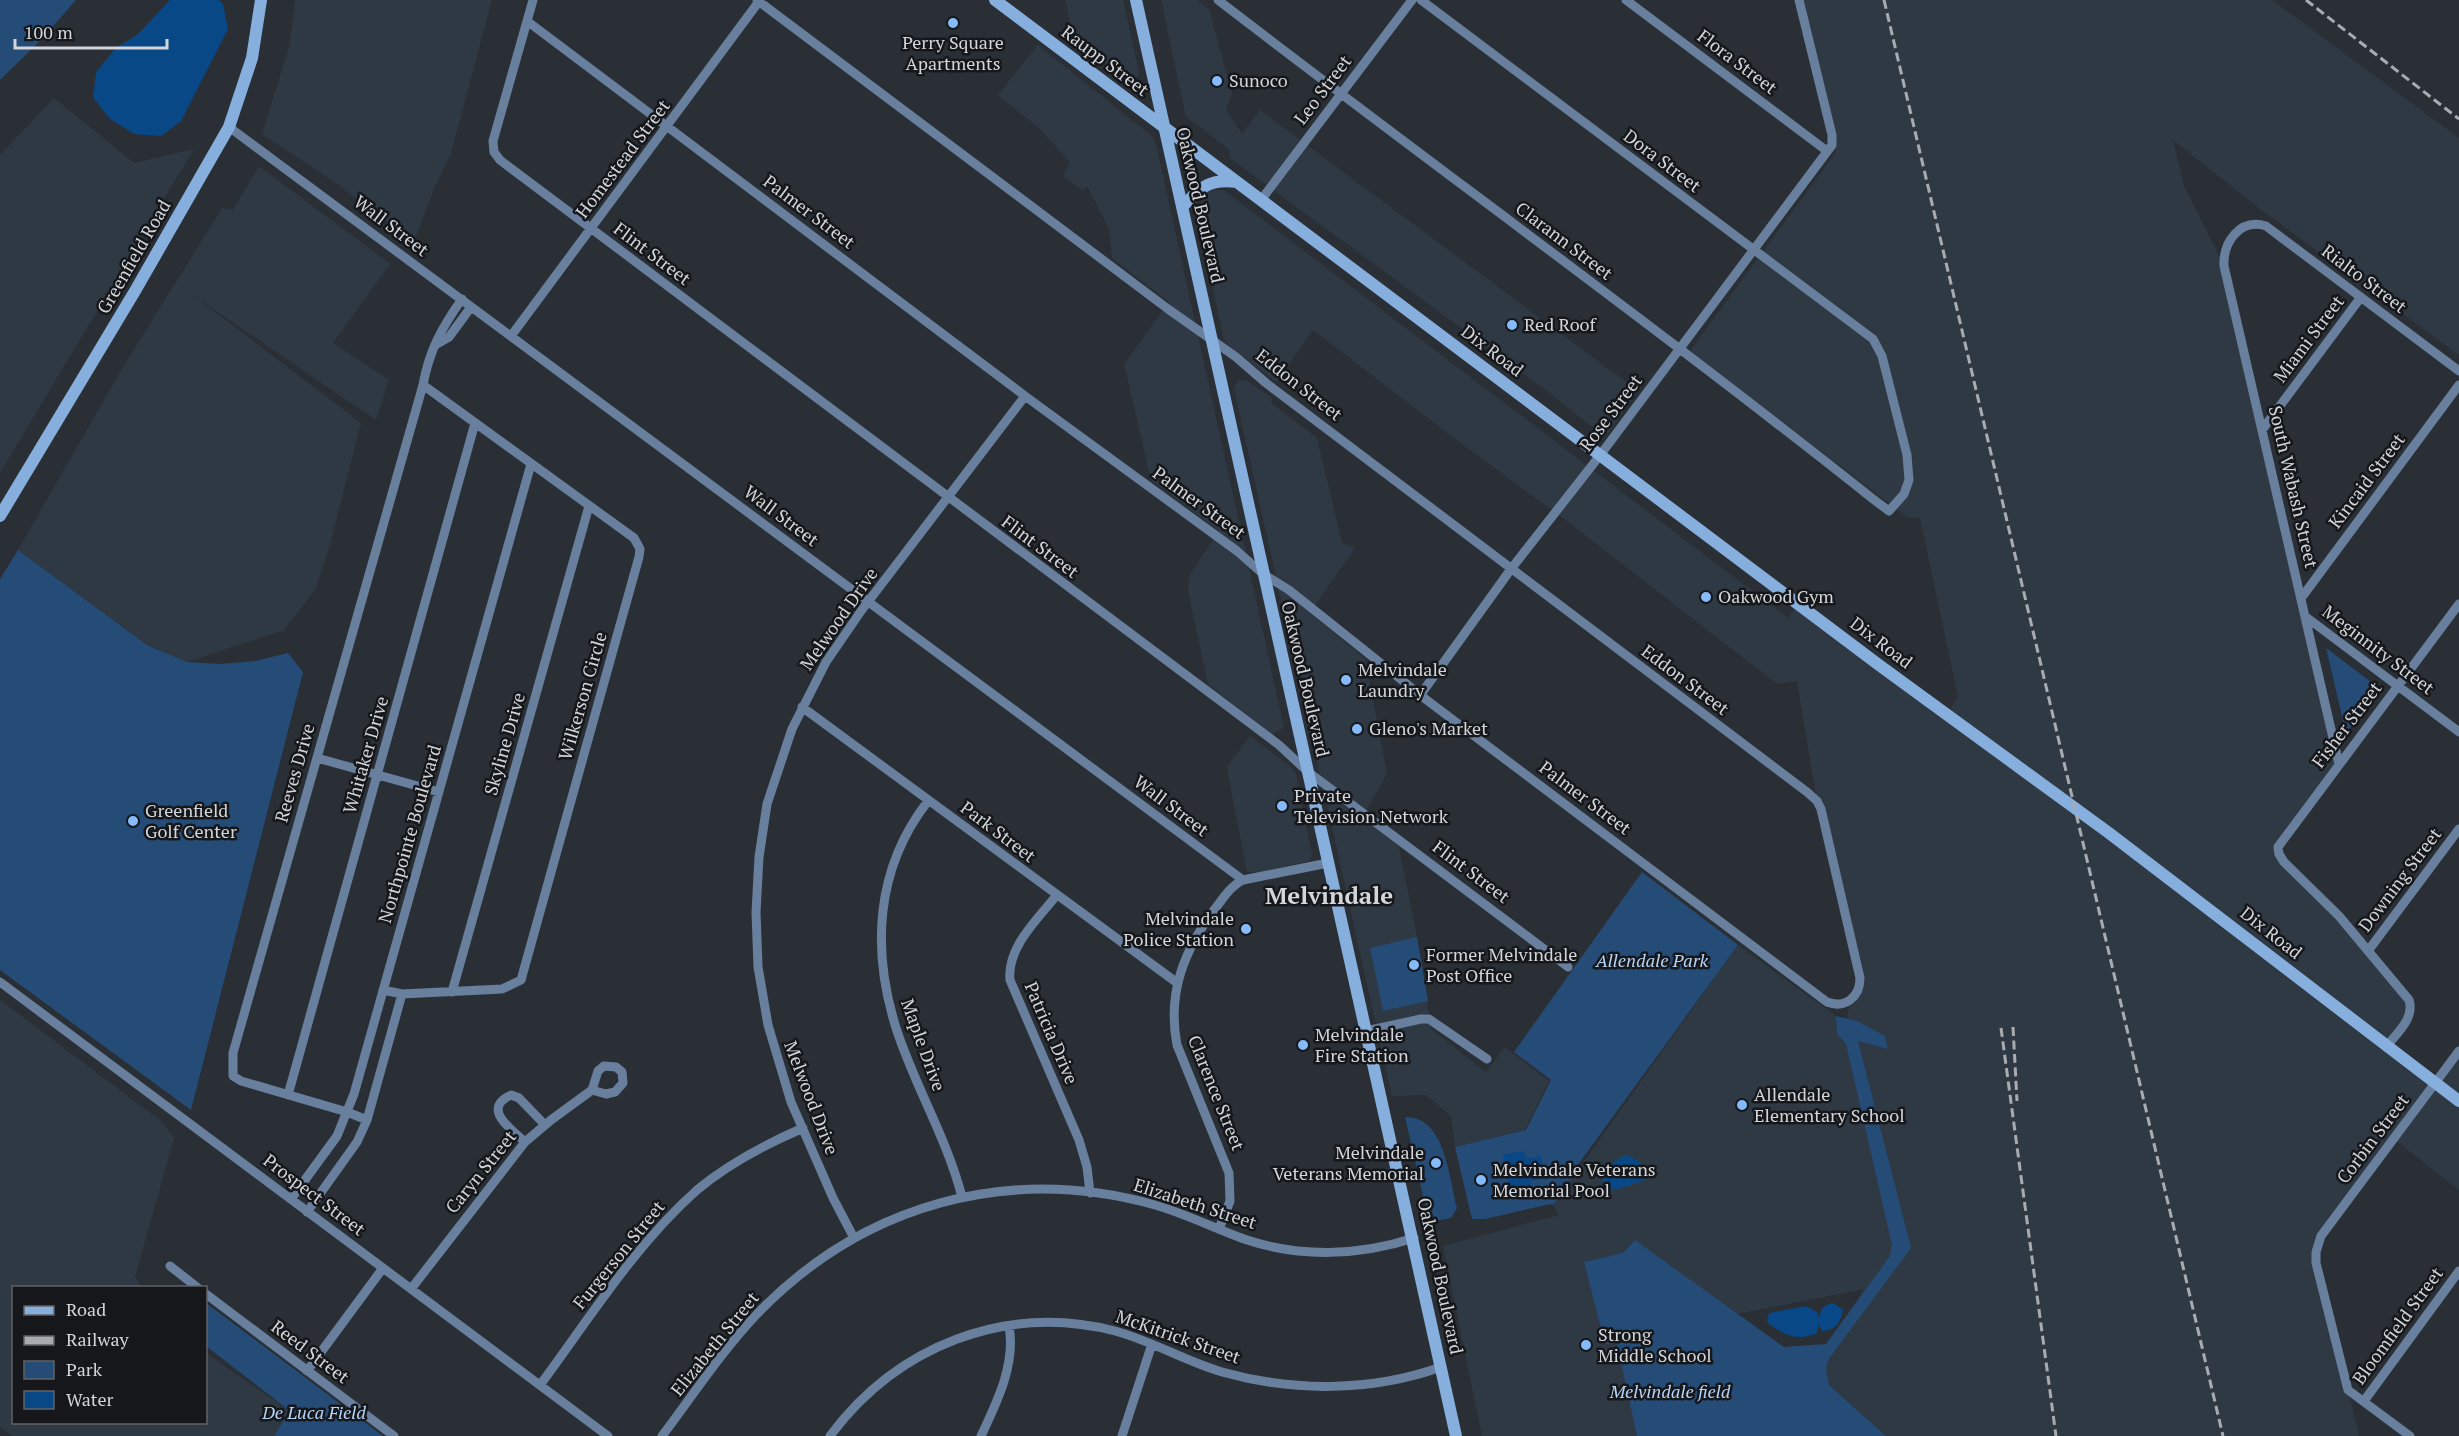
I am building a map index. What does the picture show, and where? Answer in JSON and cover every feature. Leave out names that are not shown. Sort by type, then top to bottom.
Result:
[{"type":"main road","name":"Greenfield Road","points":[[0,516],[135,291],[229,127],[252,58],[261,0]]},
{"type":"main road","name":"Raupp Street","points":[[995,0],[1164,128]]},
{"type":"main road","name":"Oakwood Boulevard","points":[[1136,0],[1307,771],[1414,1238],[1456,1436]]},
{"type":"main road","name":"Dix Road","points":[[1164,128],[1240,182],[1879,665],[2003,753],[2173,880],[2386,1047],[2459,1101]]},
{"type":"main road","points":[[1182,207],[1206,184],[1220,180],[1240,182]]},
{"type":"street","points":[[527,21],[533,0]]},
{"type":"street","name":"Clarann Street","points":[[1218,0],[1681,347],[1889,511]]},
{"type":"street","name":"Leo Street","points":[[1261,200],[1412,0]]},
{"type":"street","name":"Dora Street","points":[[1421,0],[1873,339],[1880,351],[1907,455],[1908,480],[1904,494],[1889,511]]},
{"type":"street","name":"Flora Street","points":[[1626,0],[1827,151]]},
{"type":"street","points":[[1799,0],[1832,135],[1832,145],[1827,151]]},
{"type":"street","name":"Homestead Street","points":[[511,336],[759,1]]},
{"type":"street","name":"Eddon Street","points":[[759,1],[1236,357],[1266,383],[1817,801],[1821,809],[1860,978],[1859,990],[1850,1000]]},
{"type":"street","name":"Palmer Street","points":[[527,21],[1025,396],[1237,551],[1263,574],[1289,590],[1420,694],[1827,1002],[1838,1004],[1850,1000]]},
{"type":"street","name":"Flint Street","points":[[527,21],[493,141],[494,152],[500,160],[1279,745],[1307,771],[1568,967]]},
{"type":"street","name":"Wall Street","points":[[229,127],[1243,880]]},
{"type":"street","name":"Rose Street","points":[[1420,694],[1511,569],[1601,454],[1827,151]]},
{"type":"street","name":"Rialto Street","points":[[2245,226],[2253,223],[2266,226],[2459,371]]},
{"type":"street","name":"South Wabash Street","points":[[2245,226],[2228,243],[2224,266],[2339,764]]},
{"type":"street","name":"Miami Street","points":[[2262,430],[2361,297]]},
{"type":"street","name":"Reeves Drive","points":[[367,1120],[241,1081],[233,1076],[233,1053],[423,385],[427,360],[446,321],[462,299]]},
{"type":"street","name":"Reeves Drive","points":[[435,345],[449,337],[471,307]]},
{"type":"street","name":"Wilkerson Circle","points":[[383,990],[402,994],[502,989],[521,980],[640,549],[634,538],[423,385]]},
{"type":"street","name":"Kincaid Street","points":[[2302,597],[2459,386]]},
{"type":"street","name":"Melwood Drive","points":[[854,1238],[833,1198],[783,1080],[768,1025],[758,967],[756,912],[759,856],[767,804],[781,756],[802,707],[826,662],[1025,396]]},
{"type":"street","name":"Whitaker Drive","points":[[288,1095],[475,423]]},
{"type":"street","name":"Northpointe Boulevard","points":[[291,1199],[337,1136],[347,1112],[531,464]]},
{"type":"street","name":"Skyline Drive","points":[[453,992],[589,506]]},
{"type":"street","name":"Fisher Street","points":[[2368,951],[2324,900],[2289,868],[2279,854],[2278,847],[2459,604]]},
{"type":"street","name":"Meginnity Street","points":[[2306,616],[2459,732]]},
{"type":"street","name":"Park Street","points":[[802,707],[1056,896],[1176,982]]},
{"type":"street","points":[[317,758],[439,792]]},
{"type":"street","name":"Maple Drive","points":[[928,801],[906,832],[889,871],[882,911],[883,960],[888,997],[897,1032],[946,1147],[962,1197]]},
{"type":"street","name":"Downing Street","points":[[2368,951],[2459,829]]},
{"type":"street","points":[[1243,880],[1328,863]]},
{"type":"street","name":"Clarence Street","points":[[1220,1230],[1230,1201],[1229,1173],[1177,1045],[1173,1014],[1176,982],[1197,933],[1231,888],[1243,880]]},
{"type":"street","name":"Patricia Drive","points":[[1056,896],[1014,951],[1010,963],[1010,980],[1079,1140],[1087,1167],[1090,1192]]},
{"type":"street","points":[[2368,951],[2406,994],[2410,1004],[2408,1018],[2386,1047]]},
{"type":"street","name":"Prospect Street","points":[[0,982],[608,1436]]},
{"type":"street","points":[[308,1212],[357,1142],[367,1120],[402,994]]},
{"type":"street","points":[[1366,1031],[1429,1019],[1487,1059]]},
{"type":"street","name":"Corbin Street","points":[[2364,1401],[2348,1390],[2316,1263],[2316,1248],[2321,1236],[2459,1051]]},
{"type":"street","name":"Caryn Street","points":[[411,1290],[525,1142],[592,1090]]},
{"type":"street","points":[[525,1142],[502,1122],[498,1115],[498,1105],[503,1099],[511,1095],[519,1098],[545,1125]]},
{"type":"street","name":"Furgerson Street","points":[[540,1385],[637,1254],[697,1190],[748,1155],[803,1128]]},
{"type":"street","name":"Elizabeth Street","points":[[663,1436],[756,1315],[803,1273],[854,1238],[908,1213],[962,1197],[1024,1188],[1090,1192],[1155,1205],[1269,1246],[1316,1252],[1366,1250],[1414,1238]]},
{"type":"street","points":[[170,1266],[197,1286]]},
{"type":"street","points":[[307,1371],[383,1268]]},
{"type":"street","name":"Bloomfield Street","points":[[2364,1401],[2459,1271]]},
{"type":"street","name":"Reed Street","points":[[207,1295],[394,1436]]},
{"type":"street","name":"McKitrick Street","points":[[830,1436],[855,1406],[876,1387],[920,1355],[958,1338],[1009,1326],[1048,1323],[1079,1324],[1116,1331],[1152,1344],[1188,1361],[1222,1372],[1293,1384],[1328,1386],[1370,1384],[1419,1375],[1441,1367]]},
{"type":"street","points":[[981,1436],[1007,1371],[1011,1344],[1009,1326]]},
{"type":"street","points":[[1122,1436],[1152,1344]]},
{"type":"street","points":[[2364,1401],[2410,1436]]},
{"type":"shaded area","points":[[295,0],[492,0],[451,153],[434,189],[414,242],[333,181],[262,134],[290,44]]},
{"type":"shaded area","points":[[1065,0],[1123,0],[1139,72],[1137,77],[1127,81],[1074,41]]},
{"type":"shaded area","points":[[1161,0],[1197,0],[1209,9],[1232,93],[1226,109],[1242,134],[1260,110],[1638,391],[1606,436],[1230,158],[1229,149],[1186,117]]},
{"type":"shaded area","points":[[1799,0],[2272,0],[2459,138],[2459,355],[2264,212],[2173,140],[2184,186],[2224,266],[2339,764],[2284,837],[2279,854],[2406,994],[2410,1012],[2386,1046],[2435,1083],[2459,1051],[2459,1190],[2394,1139],[2321,1236],[2316,1252],[2359,1436],[1886,1436],[1829,1385],[1821,1357],[1864,1289],[1737,1314],[1635,1240],[1623,1253],[1794,1436],[1482,1436],[1443,1246],[1559,1215],[1553,1205],[1738,945],[1836,1016],[1837,1033],[1844,1041],[1850,1000],[1859,990],[1817,801],[1797,681],[1777,684],[1567,521],[1313,330],[1276,382],[1227,344],[1223,336],[1197,215],[1199,205],[1205,194],[1214,189],[1225,191],[1788,618],[1798,604],[1948,713],[1958,697],[1920,518],[1907,517],[1690,351],[1836,152]]},
{"type":"shaded area","points":[[1038,45],[1153,137],[1156,144],[1284,728],[1272,734],[1208,684],[1188,591],[1189,576],[1219,531],[1151,480],[1124,364],[1169,302],[1112,258],[1109,229],[1087,186],[1083,191],[1063,176],[1070,162],[1039,128],[998,95]]},
{"type":"shaded area","points":[[54,98],[134,163],[194,149],[0,473],[0,155]]},
{"type":"shaded area","points":[[259,166],[390,264],[333,343],[389,380],[376,420],[190,293],[361,423],[329,548],[315,590],[284,630],[187,662],[147,645],[18,550],[120,372],[222,208],[233,210]]},
{"type":"shaded area","points":[[1246,380],[1272,398],[1271,403],[1317,438],[1342,543],[1355,548],[1310,613],[1365,659],[1387,774],[1363,816],[1398,843],[1417,937],[1431,1029],[1486,1072],[1505,1047],[1549,1081],[1525,1130],[1455,1147],[1451,1116],[1426,1095],[1392,1096],[1234,389],[1238,381]]},
{"type":"shaded area","points":[[1250,736],[1289,765],[1296,774],[1312,856],[1309,861],[1260,872],[1247,872],[1227,769]]},
{"type":"shaded area","points":[[0,1000],[161,1121],[174,1138],[135,1277],[141,1286],[12,1286],[12,1424],[207,1424],[207,1354],[291,1412],[275,1436],[12,1436],[0,1427]]},
{"type":"green space","points":[[0,0],[76,0],[42,39],[0,80]]},
{"type":"green space","name":"Greenfield Golf Center","points":[[18,550],[147,645],[187,662],[221,664],[255,661],[288,653],[303,672],[191,1110],[0,970],[0,579]]},
{"type":"green space","points":[[2326,648],[2379,688],[2346,733]]},
{"type":"green space","name":"Allendale Park","points":[[1642,872],[1738,945],[1577,1166],[1580,1167],[1553,1205],[1485,1219],[1472,1219],[1455,1147],[1526,1130],[1551,1080],[1514,1052]]},
{"type":"green space","points":[[1417,937],[1428,1001],[1383,1011],[1370,948]]},
{"type":"green space","name":"Melvindale field","points":[[1836,1016],[1857,1021],[1885,1036],[1888,1049],[1858,1041],[1911,1248],[1828,1360],[1826,1370],[1829,1385],[1886,1436],[1637,1436],[1617,1344],[1605,1344],[1584,1262],[1623,1253],[1635,1240],[1784,1347],[1826,1344],[1890,1256],[1892,1245],[1846,1044],[1837,1034]]},
{"type":"green space","points":[[1405,1117],[1418,1119],[1429,1126],[1443,1150],[1457,1208],[1451,1218],[1429,1222]]},
{"type":"green space","name":"De Luca Field","points":[[207,1304],[383,1436],[274,1436],[290,1411],[207,1347]]},
{"type":"water","points":[[170,0],[219,0],[223,4],[228,29],[181,121],[161,136],[134,134],[109,118],[93,97],[96,72],[117,47],[137,35]]},
{"type":"water","points":[[1524,1151],[1526,1159],[1541,1156],[1545,1177],[1530,1181],[1531,1189],[1511,1193],[1503,1155]]},
{"type":"water","points":[[1626,1155],[1642,1164],[1647,1174],[1645,1180],[1616,1189],[1606,1187],[1602,1184],[1607,1171],[1617,1160]]},
{"type":"water","points":[[1834,1303],[1843,1310],[1837,1325],[1822,1331],[1819,1324],[1817,1333],[1810,1336],[1790,1336],[1767,1322],[1769,1313],[1806,1306],[1817,1312],[1819,1318],[1824,1307]]},
{"type":"railway","points":[[1884,0],[2223,1436]]},
{"type":"railway","points":[[2306,0],[2459,119]]},
{"type":"railway","points":[[2013,1027],[2017,1101]]},
{"type":"railway","points":[[2001,1028],[2056,1436]]},
{"type":"place","name":"Perry Square Apartments","points":[[953,23]]},
{"type":"place","name":"Sunoco","points":[[1217,81]]},
{"type":"place","name":"Red Roof","points":[[1512,325]]},
{"type":"place","name":"Oakwood Gym","points":[[1706,597]]},
{"type":"place","name":"Melvindale Laundry","points":[[1346,680]]},
{"type":"place","name":"Gleno's Market","points":[[1357,729]]},
{"type":"place","name":"Private Television Network","points":[[1282,806]]},
{"type":"place","name":"Greenfield Golf Center","points":[[133,821]]},
{"type":"place","name":"Melvindale Police Station","points":[[1246,929]]},
{"type":"place","name":"Former Melvindale Post Office","points":[[1414,965]]},
{"type":"place","name":"Melvindale Fire Station","points":[[1303,1045]]},
{"type":"place","name":"Allendale Elementary School","points":[[1742,1105]]},
{"type":"place","name":"Melvindale Veterans Memorial","points":[[1436,1163]]},
{"type":"place","name":"Melvindale Veterans Memorial Pool","points":[[1481,1180]]},
{"type":"place","name":"Strong Middle School","points":[[1586,1345]]},
{"type":"district","name":"Melvindale","points":[[1329,896]]}]
